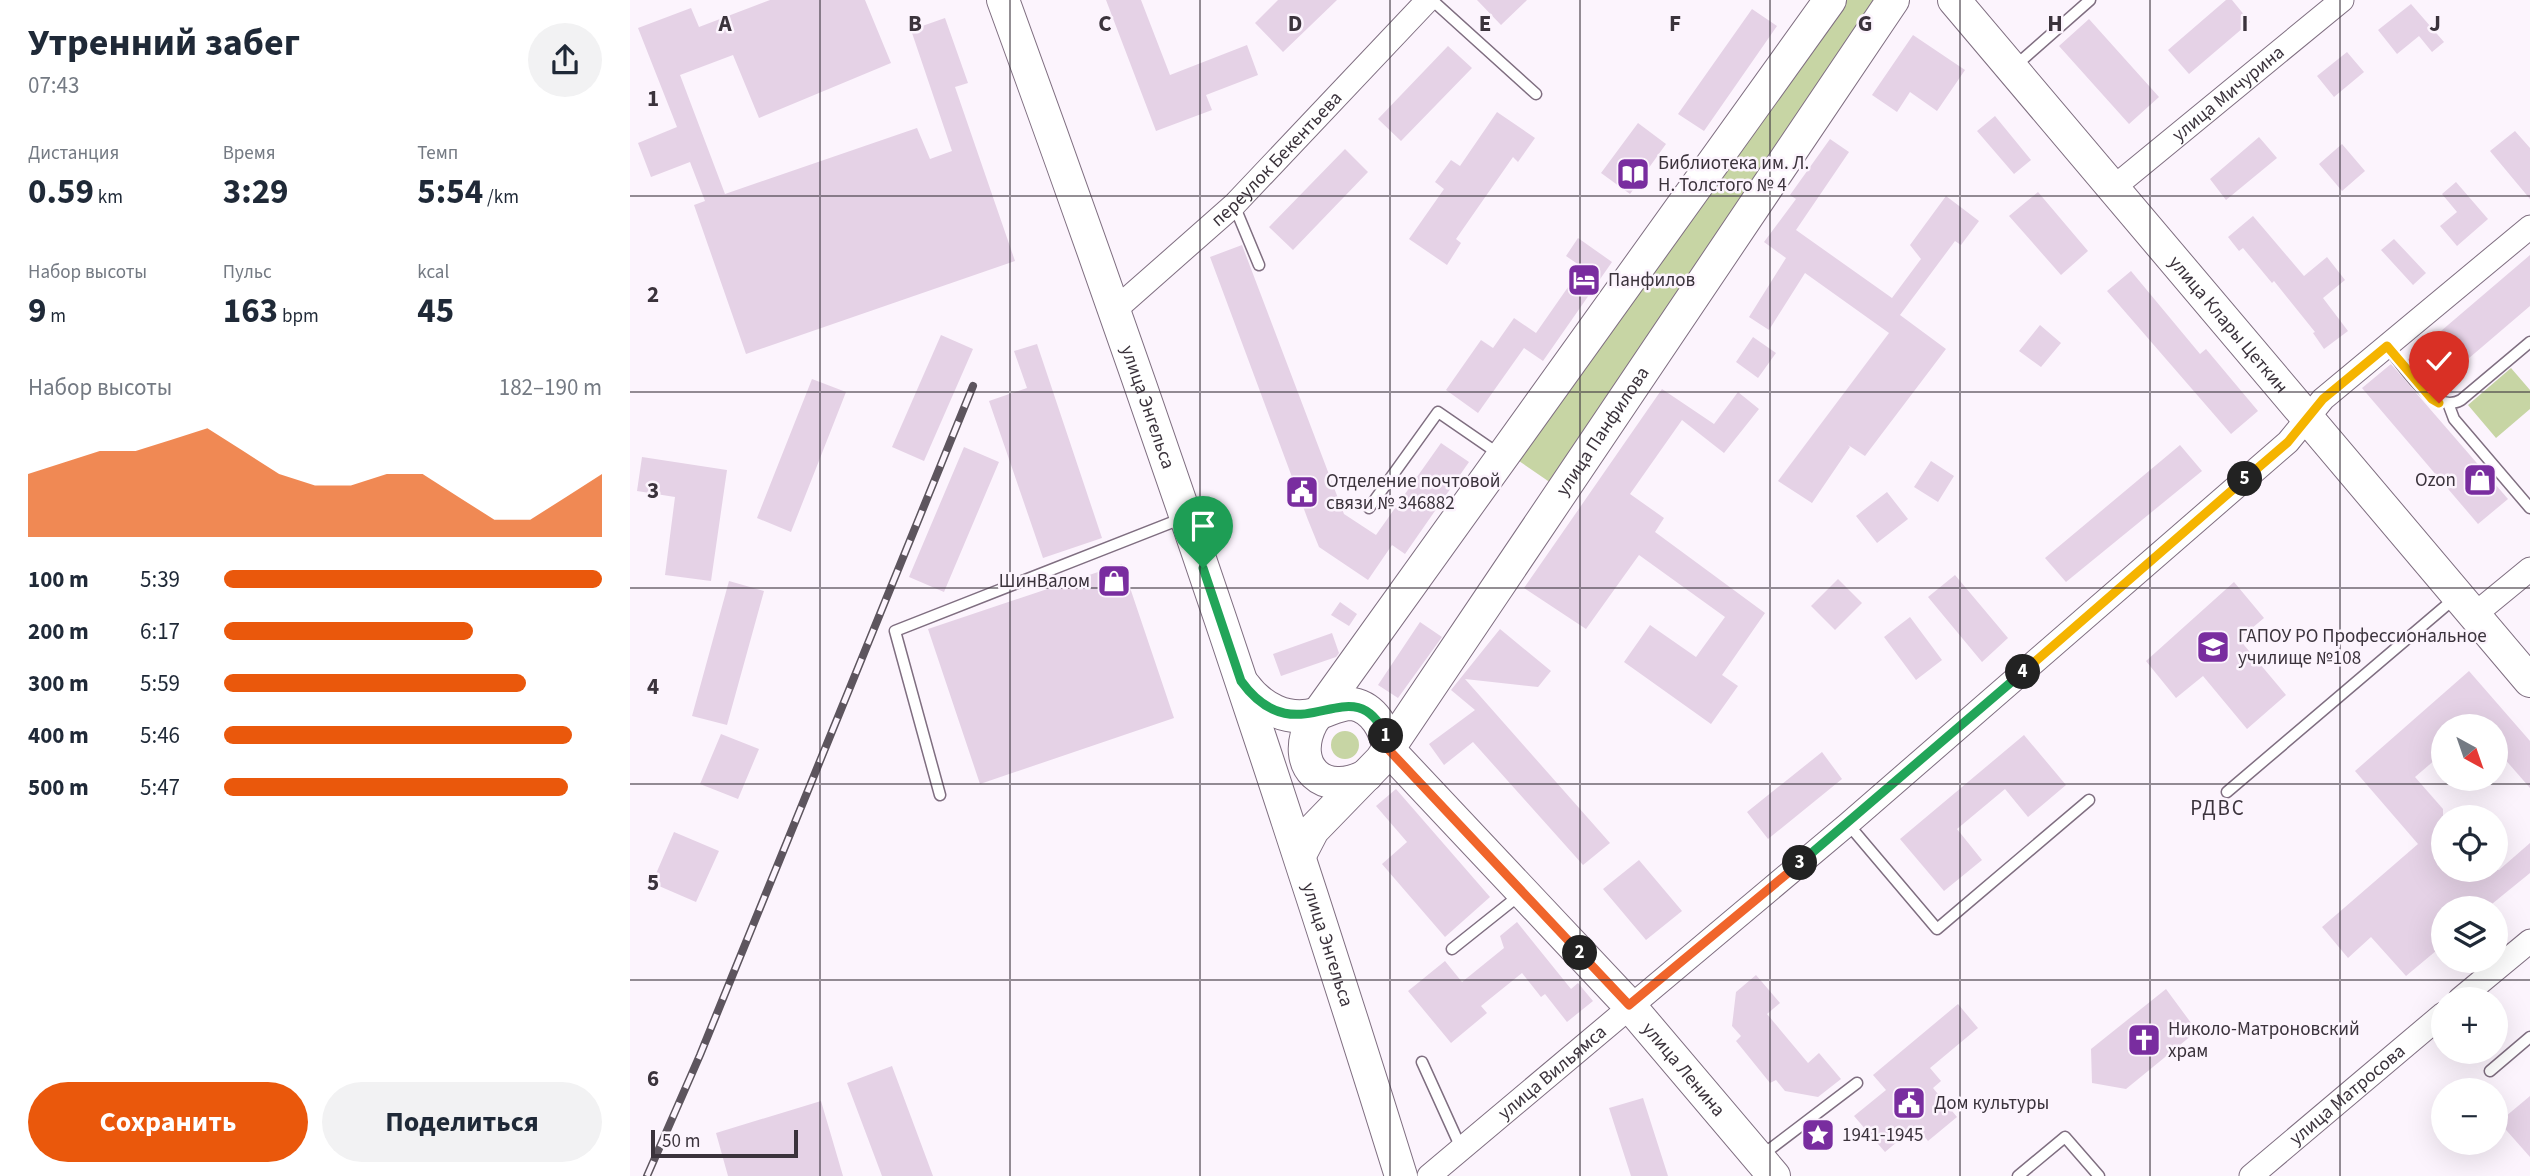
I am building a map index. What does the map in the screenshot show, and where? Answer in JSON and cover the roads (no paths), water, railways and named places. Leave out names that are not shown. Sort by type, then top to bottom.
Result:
[{"type":"street","name":"улица Энгельса","points":[[1003,0],[1116,309],[1301,853],[1401,1176]]},
{"type":"street","name":"переулок Бекентьева","points":[[1116,309],[1234,205],[1430,0]]},
{"type":"street","points":[[1369,774],[1354,782],[1339,785],[1326,782],[1315,774],[1303,750],[1305,736],[1830,0]]},
{"type":"street","name":"улица Панфилова","points":[[1301,853],[1313,830],[1369,774],[1388,749],[1893,0]]},
{"type":"street","name":"улица Клары Цеткин","points":[[1954,0],[2530,681]]},
{"type":"street","name":"улица Мичурина","points":[[2113,188],[2342,0]]},
{"type":"street","name":"улица Вильямса","points":[[1429,1176],[1629,1005],[1848,824],[2288,442],[2323,399],[2530,227]]},
{"type":"street","points":[[2466,606],[2530,569]]},
{"type":"street","points":[[1241,681],[1264,706],[1276,712],[1317,717],[1354,704],[1365,709],[1383,729],[1388,749]]},
{"type":"street","points":[[1274,776],[1289,745],[1317,717]]},
{"type":"street","name":"улица Ленина","points":[[1388,749],[1629,1005],[1766,1167]]},
{"type":"street","points":[[2474,987],[2530,941]]},
{"type":"street","name":"улица Матросова","points":[[2251,1176],[2431,1024]]},
{"type":"lane","points":[[1430,0],[1536,94]]},
{"type":"lane","points":[[2012,69],[2090,0]]},
{"type":"lane","points":[[1234,205],[1259,265]]},
{"type":"lane","points":[[2387,346],[2432,399],[2448,403],[2461,400],[2530,342]]},
{"type":"lane","points":[[2448,403],[2454,419],[2530,509]]},
{"type":"lane","points":[[1369,508],[1438,412],[1504,458]]},
{"type":"lane","points":[[940,795],[895,631],[1186,517]]},
{"type":"lane","points":[[2227,792],[2466,606]]},
{"type":"lane","points":[[1848,824],[1937,929],[2089,800]]},
{"type":"lane","points":[[1452,949],[1523,892]]},
{"type":"lane","points":[[2490,1071],[2530,1037]]},
{"type":"lane","points":[[1422,1062],[1461,1148]]},
{"type":"lane","points":[[1766,1167],[1857,1083]]},
{"type":"lane","points":[[2018,1176],[2065,1137],[2099,1176]]},
{"type":"railway","points":[[647,1176],[700,1055],[973,386]]},
{"type":"place","name":"Библиотека им. Л. Н. Толстого № 4","points":[[1633,174]]},
{"type":"place","name":"Панфилов","points":[[1584,280]]},
{"type":"place","name":"Ozon","points":[[2480,480]]},
{"type":"place","name":"Отделение почтовой связи № 346882","points":[[1302,492]]},
{"type":"place","name":"ШинВалом","points":[[1114,581]]},
{"type":"place","name":"ГАПОУ РО Профессиональное училище №108","points":[[2213,647]]},
{"type":"place","name":"Николо-Матроновский храм","points":[[2144,1040]]},
{"type":"place","name":"Дом культуры","points":[[1909,1103]]},
{"type":"place","name":"1941-1945","points":[[1818,1135]]},
{"type":"district","name":"РДВС","points":[[2218,808]]}]
